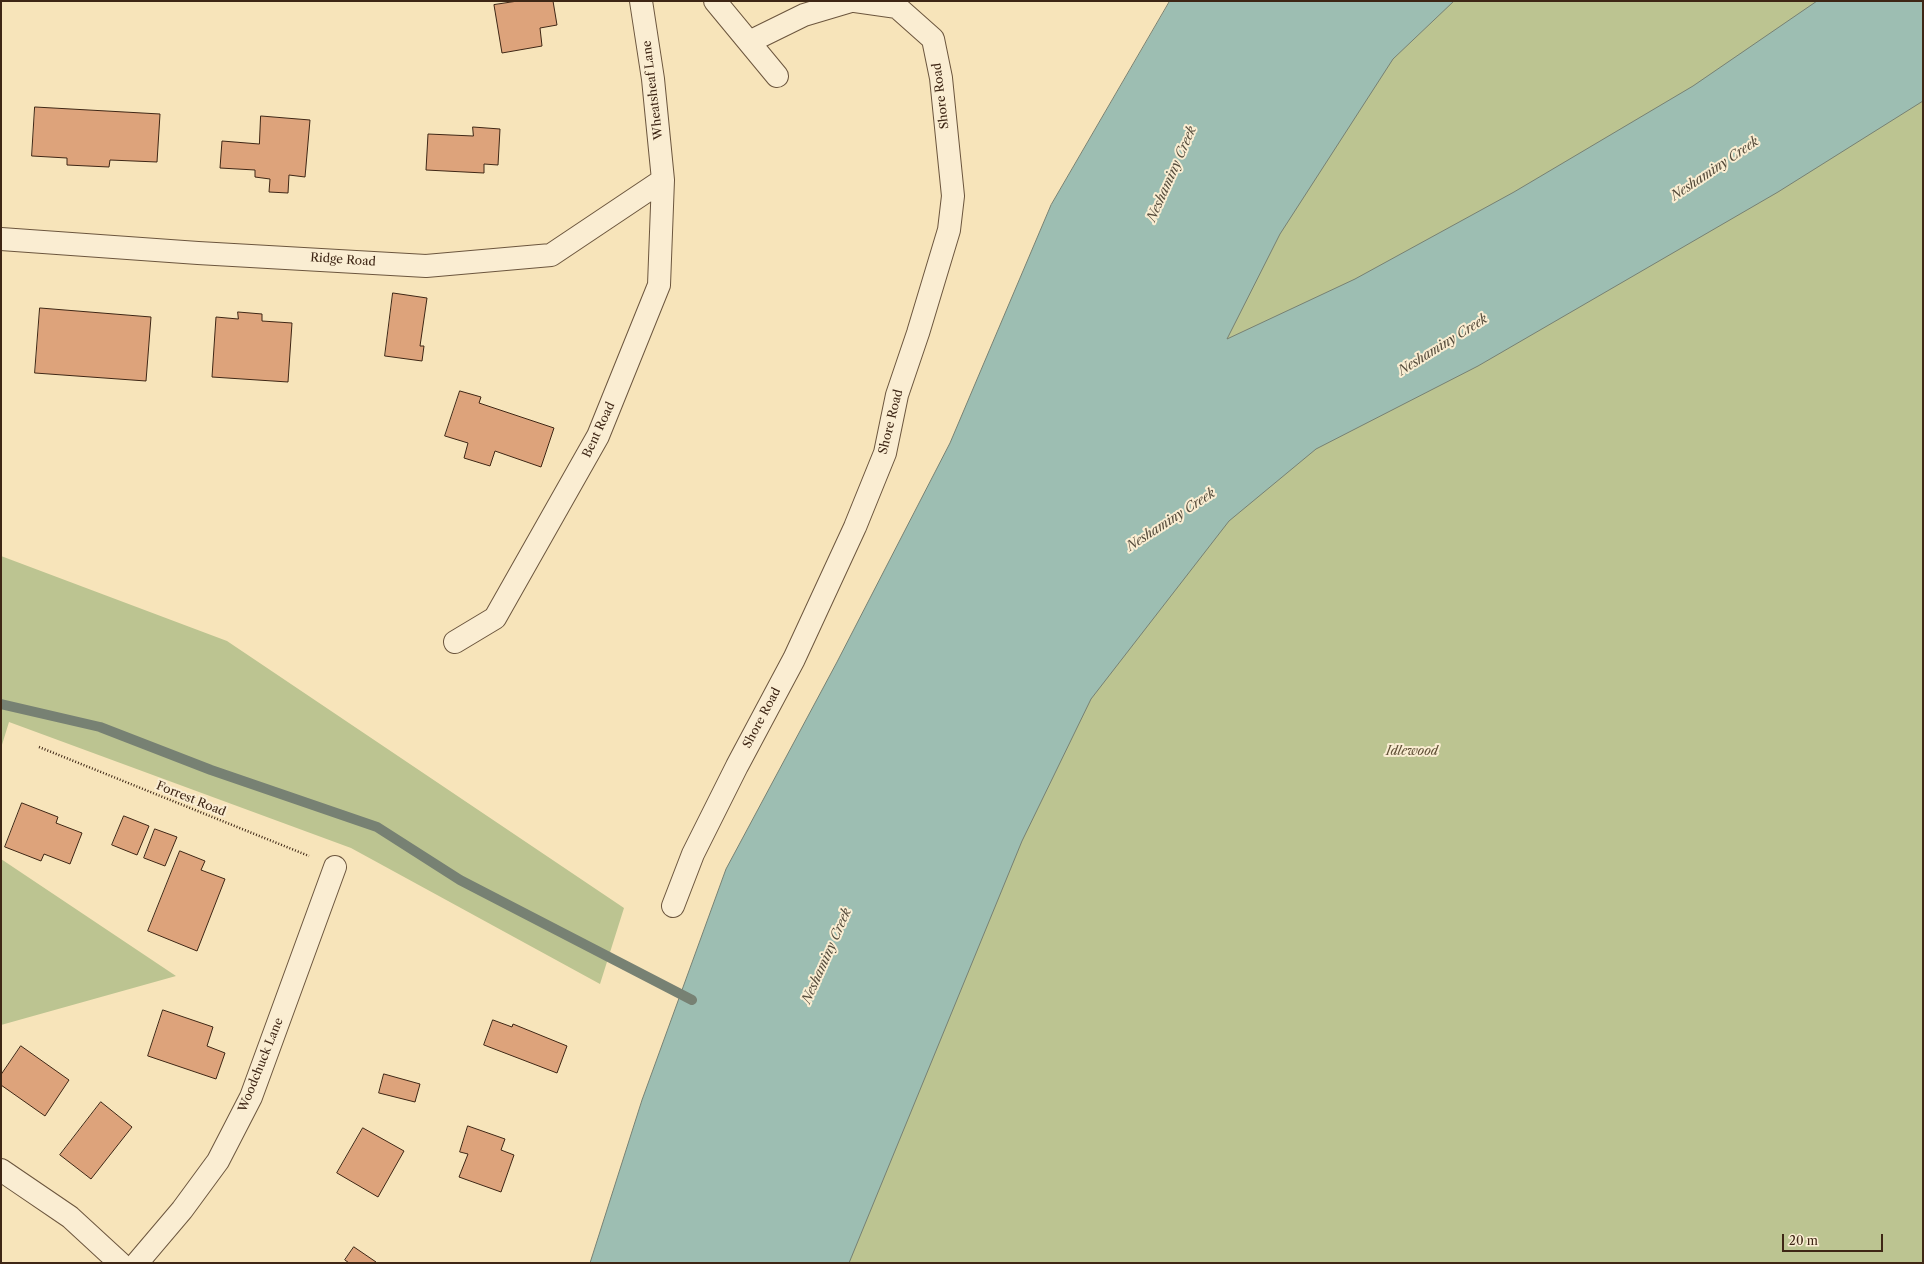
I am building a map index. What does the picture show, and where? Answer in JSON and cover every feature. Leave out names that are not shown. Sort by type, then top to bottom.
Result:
[{"type":"street","name":"Wheatsheaf Lane","points":[[641,1],[653,79],[663,180]]},
{"type":"street","points":[[715,1],[777,76]]},
{"type":"street","points":[[750,42],[804,15],[851,1]]},
{"type":"street","name":"Shore Road","points":[[673,906],[693,854],[737,766],[794,659],[855,527],[882,460],[897,395],[918,334],[949,230],[953,196],[940,78],[933,39],[897,7],[855,1]]},
{"type":"street","name":"Ridge Road","points":[[1,239],[198,253],[426,266],[543,256],[551,255],[663,180]]},
{"type":"street","name":"Bent Road","points":[[455,642],[495,618],[598,436],[659,285],[663,180]]},
{"type":"street","name":"Woodchuck Lane","points":[[137,1263],[182,1210],[218,1161],[251,1096],[335,867]]},
{"type":"street","points":[[1,1170],[70,1217],[120,1263]]},
{"type":"path","name":"Forrest Road","points":[[39,747],[335,867]]},
{"type":"green space","name":"Idlewood","points":[[1222,1],[1923,1],[1923,1263],[666,1263]]},
{"type":"green space","points":[[1,556],[227,641],[624,908],[600,984],[351,848],[9,722],[1,748]]},
{"type":"green space","points":[[1,859],[176,976],[1,1025]]},
{"type":"water","name":"Neshaminy Creek","points":[[1170,1],[1454,1],[1393,59],[1280,234],[1227,339],[1355,279],[1514,192],[1693,86],[1817,1],[1923,1],[1923,101],[1778,192],[1478,366],[1316,449],[1229,521],[1091,699],[1022,841],[849,1263],[590,1263],[642,1100],[726,869],[837,662],[950,443],[1051,205]]},
{"type":"building","points":[[518,1],[553,1],[557,25],[540,28],[542,46],[502,53],[494,5]]},
{"type":"building","points":[[35,107],[160,114],[157,162],[110,160],[109,167],[67,165],[67,158],[32,156]]},
{"type":"building","points":[[261,116],[310,120],[305,177],[289,175],[288,193],[269,192],[270,179],[255,177],[255,170],[220,168],[222,141],[259,144]]},
{"type":"building","points":[[473,127],[500,129],[498,165],[484,164],[484,173],[426,170],[428,134],[473,136]]},
{"type":"building","points":[[393,293],[427,298],[420,346],[424,346],[422,361],[385,356]]},
{"type":"building","points":[[40,308],[151,317],[146,381],[35,373]]},
{"type":"building","points":[[238,312],[262,314],[262,321],[292,323],[288,382],[212,377],[216,317],[238,319]]},
{"type":"building","points":[[460,391],[481,397],[479,403],[554,428],[541,467],[495,451],[490,466],[464,458],[468,443],[445,436]]},
{"type":"building","points":[[22,803],[58,817],[56,823],[82,833],[70,864],[44,854],[41,861],[5,847]]},
{"type":"building","points":[[124,816],[149,826],[137,855],[112,845]]},
{"type":"building","points":[[155,829],[177,837],[165,866],[144,858]]},
{"type":"building","points":[[180,851],[205,861],[201,870],[225,879],[197,951],[148,931]]},
{"type":"building","points":[[163,1010],[213,1027],[207,1046],[225,1053],[216,1079],[148,1056]]},
{"type":"building","points":[[493,1020],[512,1027],[513,1024],[567,1046],[557,1073],[484,1045]]},
{"type":"building","points":[[21,1046],[69,1080],[45,1116],[1,1085],[1,1075]]},
{"type":"building","points":[[384,1074],[420,1084],[415,1102],[379,1093]]},
{"type":"building","points":[[101,1102],[132,1127],[91,1179],[60,1155]]},
{"type":"building","points":[[468,1126],[505,1139],[501,1150],[514,1155],[501,1192],[459,1177],[468,1154],[460,1152]]},
{"type":"building","points":[[363,1128],[404,1151],[378,1197],[337,1173]]},
{"type":"building","points":[[354,1247],[376,1263],[349,1263],[345,1260]]},
{"type":"waterway","points":[[1,704],[100,727],[211,770],[377,827],[460,880],[692,1000]]}]
